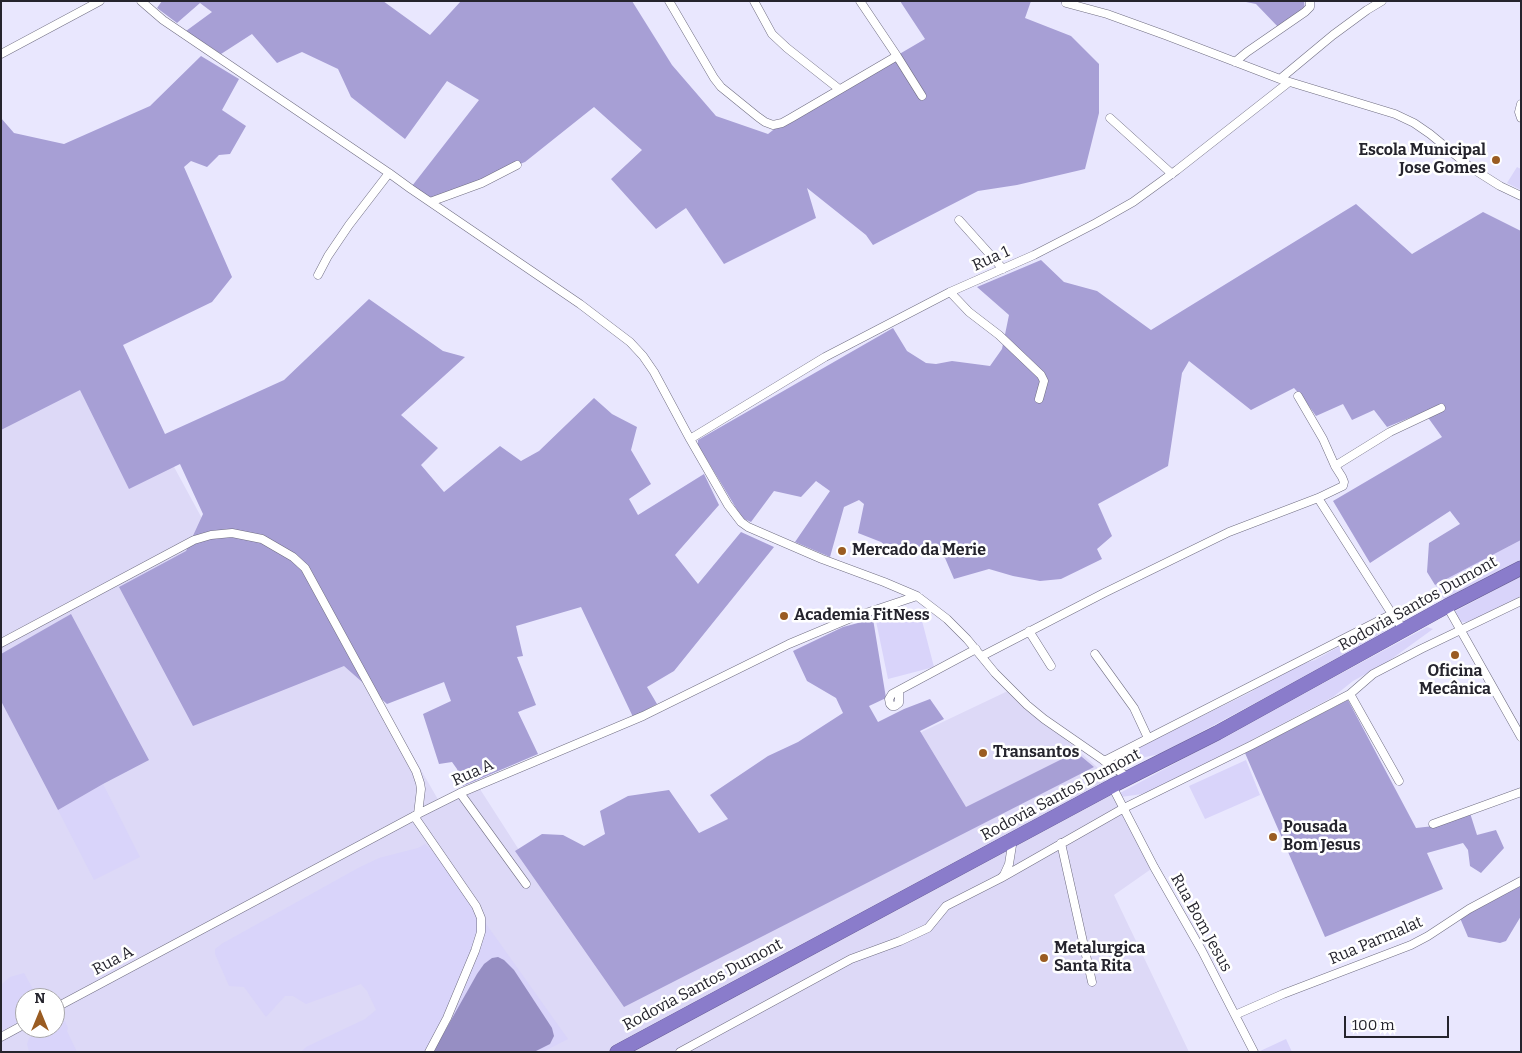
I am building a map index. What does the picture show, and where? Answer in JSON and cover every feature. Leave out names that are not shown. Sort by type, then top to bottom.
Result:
[{"type":"highway","name":"Rodovia Santos Dumont","points":[[617,1052],[1112,786],[1217,733],[1447,606],[1521,568]]},
{"type":"street","points":[[1,54],[100,1]]},
{"type":"street","points":[[141,1],[162,20],[580,304],[630,342],[654,372],[732,511],[748,528],[917,596],[947,619],[976,649],[1010,690],[1027,705],[1129,778]]},
{"type":"street","points":[[669,1],[714,78],[765,122],[773,125],[782,123],[897,56]]},
{"type":"street","points":[[754,1],[772,34],[839,89]]},
{"type":"street","points":[[860,1],[922,96]]},
{"type":"street","points":[[1234,62],[1305,12],[1310,6],[1310,1]]},
{"type":"street","points":[[1280,79],[1333,35],[1382,1]]},
{"type":"street","points":[[1066,3],[1107,14],[1288,82],[1395,114],[1414,123],[1430,134],[1470,167],[1500,186],[1521,196]]},
{"type":"street","name":"Rua 1","points":[[690,439],[825,357],[950,292],[1034,255],[1133,202],[1172,174],[1288,82]]},
{"type":"street","points":[[1521,104],[1519,112],[1521,118]]},
{"type":"street","points":[[1110,118],[1172,174]]},
{"type":"street","points":[[430,202],[482,183],[517,165]]},
{"type":"street","points":[[318,275],[349,224],[389,173]]},
{"type":"street","points":[[959,220],[1003,269]]},
{"type":"street","points":[[950,292],[969,312],[999,335],[1041,375],[1044,381],[1039,399]]},
{"type":"street","points":[[982,656],[1229,532],[1318,498],[1343,486],[1342,477],[1323,439],[1298,396]]},
{"type":"street","points":[[1335,466],[1390,432],[1441,408]]},
{"type":"street","points":[[1318,498],[1404,630]]},
{"type":"street","points":[[1,643],[194,540],[211,535],[232,533],[262,539],[293,557],[305,568],[416,771],[421,789],[416,815],[480,913],[481,932],[475,951],[447,1018],[429,1052]]},
{"type":"street","name":"Rua A","points":[[65,1003],[460,793],[642,716],[789,644],[851,618],[917,596]]},
{"type":"street","points":[[680,1052],[851,959],[921,932],[931,924],[946,906],[1001,878],[1124,808],[1350,694],[1373,674],[1521,601]]},
{"type":"street","points":[[1447,606],[1521,736]]},
{"type":"street","points":[[1104,761],[1392,614]]},
{"type":"street","points":[[1029,632],[1051,666]]},
{"type":"street","points":[[899,691],[976,649]]},
{"type":"street","points":[[1094,654],[1134,708],[1148,738]]},
{"type":"street","points":[[1350,694],[1399,782]]},
{"type":"street","name":"Rua Bom Jesus","points":[[1112,786],[1154,867],[1202,951],[1254,1052]]},
{"type":"street","points":[[1433,824],[1521,792]]},
{"type":"street","points":[[460,793],[526,884]]},
{"type":"street","points":[[1001,878],[1009,864],[1013,839]]},
{"type":"street","points":[[1061,843],[1092,982]]},
{"type":"street","name":"Rua Parmalat","points":[[1235,1015],[1283,994],[1411,945],[1469,909],[1521,881]]},
{"type":"street","points":[[1,1037],[15,1029]]},
{"type":"shaded area","points":[[162,1],[383,1],[430,35],[461,1],[632,1],[672,65],[716,116],[768,134],[782,123],[925,39],[900,1],[1031,1],[1025,18],[1071,36],[1099,64],[1099,113],[1085,169],[1017,185],[978,191],[873,245],[866,235],[807,188],[816,218],[724,264],[686,208],[656,229],[611,179],[642,150],[594,107],[525,162],[433,199],[412,186],[479,100],[447,81],[405,139],[351,97],[338,69],[302,52],[277,63],[252,34],[221,54],[186,31],[212,12],[200,3],[177,23],[157,8]]},
{"type":"shaded area","points":[[1241,1],[1304,1],[1305,12],[1280,29],[1256,4]]},
{"type":"shaded area","points":[[201,56],[239,79],[222,110],[246,126],[230,154],[219,155],[207,167],[191,161],[184,167],[232,277],[212,302],[123,345],[165,434],[284,380],[369,299],[443,351],[465,357],[401,415],[438,448],[421,465],[444,492],[500,446],[521,461],[539,451],[594,398],[612,414],[637,427],[631,450],[651,484],[629,499],[638,515],[704,474],[719,505],[675,555],[698,584],[741,532],[774,547],[674,671],[647,687],[657,704],[633,717],[581,607],[516,626],[523,656],[517,657],[536,705],[518,712],[538,754],[463,786],[457,769],[452,762],[439,764],[423,714],[451,701],[444,682],[387,704],[344,666],[193,726],[119,587],[186,551],[203,514],[180,464],[129,489],[80,390],[1,430],[1,118],[14,133],[64,144],[150,106]]},
{"type":"shaded area","points":[[1517,167],[1521,169],[1521,190],[1507,183]]},
{"type":"shaded area","points":[[1356,204],[1412,254],[1483,212],[1521,231],[1521,540],[1435,585],[1427,572],[1429,543],[1460,524],[1450,511],[1370,563],[1333,501],[1442,437],[1424,412],[1387,427],[1374,410],[1352,420],[1343,404],[1316,416],[1294,388],[1251,410],[1189,361],[1182,373],[1168,466],[1098,504],[1112,536],[1097,549],[1102,559],[1061,579],[1040,581],[989,569],[954,579],[945,558],[929,550],[915,550],[906,554],[896,554],[881,542],[858,533],[864,504],[859,500],[844,507],[830,557],[795,542],[830,491],[816,481],[801,497],[774,491],[751,522],[742,518],[698,445],[698,440],[893,328],[907,351],[926,363],[936,364],[952,361],[990,366],[1002,349],[1009,315],[977,287],[1041,260],[1064,282],[1097,291],[1151,330]]},
{"type":"shaded area","points":[[117,362],[211,535],[305,568],[440,803],[478,786],[555,906],[1010,690],[1097,767],[1154,867],[1114,895],[1189,1052],[1,1052],[1,419]]},
{"type":"shaded area","points":[[1521,540],[1521,560],[1444,599],[1435,585]]},
{"type":"shaded area","points":[[1521,576],[1521,596],[1474,619],[1466,622],[1457,622],[1452,613]]},
{"type":"shaded area","points":[[920,613],[934,667],[888,679],[876,621]]},
{"type":"shaded area","points":[[71,614],[149,760],[58,810],[1,701],[1,654]]},
{"type":"shaded area","points":[[873,619],[886,698],[869,706],[878,722],[930,699],[944,719],[920,731],[966,807],[1076,752],[1094,767],[624,1007],[515,851],[542,834],[563,835],[584,846],[605,834],[600,811],[628,796],[669,790],[699,833],[728,819],[710,795],[768,756],[798,742],[843,713],[836,698],[807,681],[793,651],[843,627]]},
{"type":"shaded area","points":[[1385,621],[1390,623],[1385,631],[1160,754],[1126,761],[1122,759],[1121,756],[1251,692],[1267,681],[1299,665],[1315,660]]},
{"type":"shaded area","points":[[1427,627],[1433,629],[1386,663],[1353,681],[1333,697],[1168,784],[1142,794],[1121,797],[1120,793]]},
{"type":"shaded area","points":[[1348,700],[1416,828],[1434,826],[1470,813],[1477,835],[1496,830],[1504,848],[1481,873],[1470,866],[1468,850],[1463,843],[1427,853],[1443,889],[1325,937],[1245,753]]},
{"type":"shaded area","points":[[1246,760],[1260,795],[1205,819],[1189,786]]},
{"type":"shaded area","points":[[103,784],[140,857],[94,880],[58,810]]},
{"type":"shaded area","points":[[425,844],[452,876],[568,1039],[543,1052],[301,1052],[306,1047],[365,1019],[376,1010],[367,991],[361,984],[306,1004],[293,996],[285,996],[266,1017],[244,987],[229,986],[215,954],[215,949],[358,868],[379,858],[418,848]]},
{"type":"shaded area","points":[[1521,883],[1521,916],[1506,941],[1500,943],[1468,937],[1460,918]]},
{"type":"shaded area","points":[[498,957],[514,970],[552,1028],[554,1036],[550,1044],[534,1052],[433,1052],[477,974],[484,964],[492,958]]},
{"type":"shaded area","points":[[24,973],[32,988],[15,988],[15,1024],[3,1030],[1,1026],[1,985],[10,977]]},
{"type":"shaded area","points":[[65,1021],[68,1028],[67,1031],[77,1052],[29,1052],[27,1044],[29,1038],[65,1038]]},
{"type":"shaded area","points":[[1286,1039],[1292,1052],[1258,1052]]},
{"type":"place","name":"Escola Municipal Jose Gomes","points":[[1496,160]]},
{"type":"place","name":"Mercado da Merie","points":[[842,551]]},
{"type":"place","name":"Academia FitNess","points":[[784,616]]},
{"type":"place","name":"Oficina Mecânica","points":[[1455,655]]},
{"type":"place","name":"Transantos","points":[[983,753]]},
{"type":"place","name":"Pousada Bom Jesus","points":[[1273,837]]},
{"type":"place","name":"Metalurgica Santa Rita","points":[[1044,958]]}]
